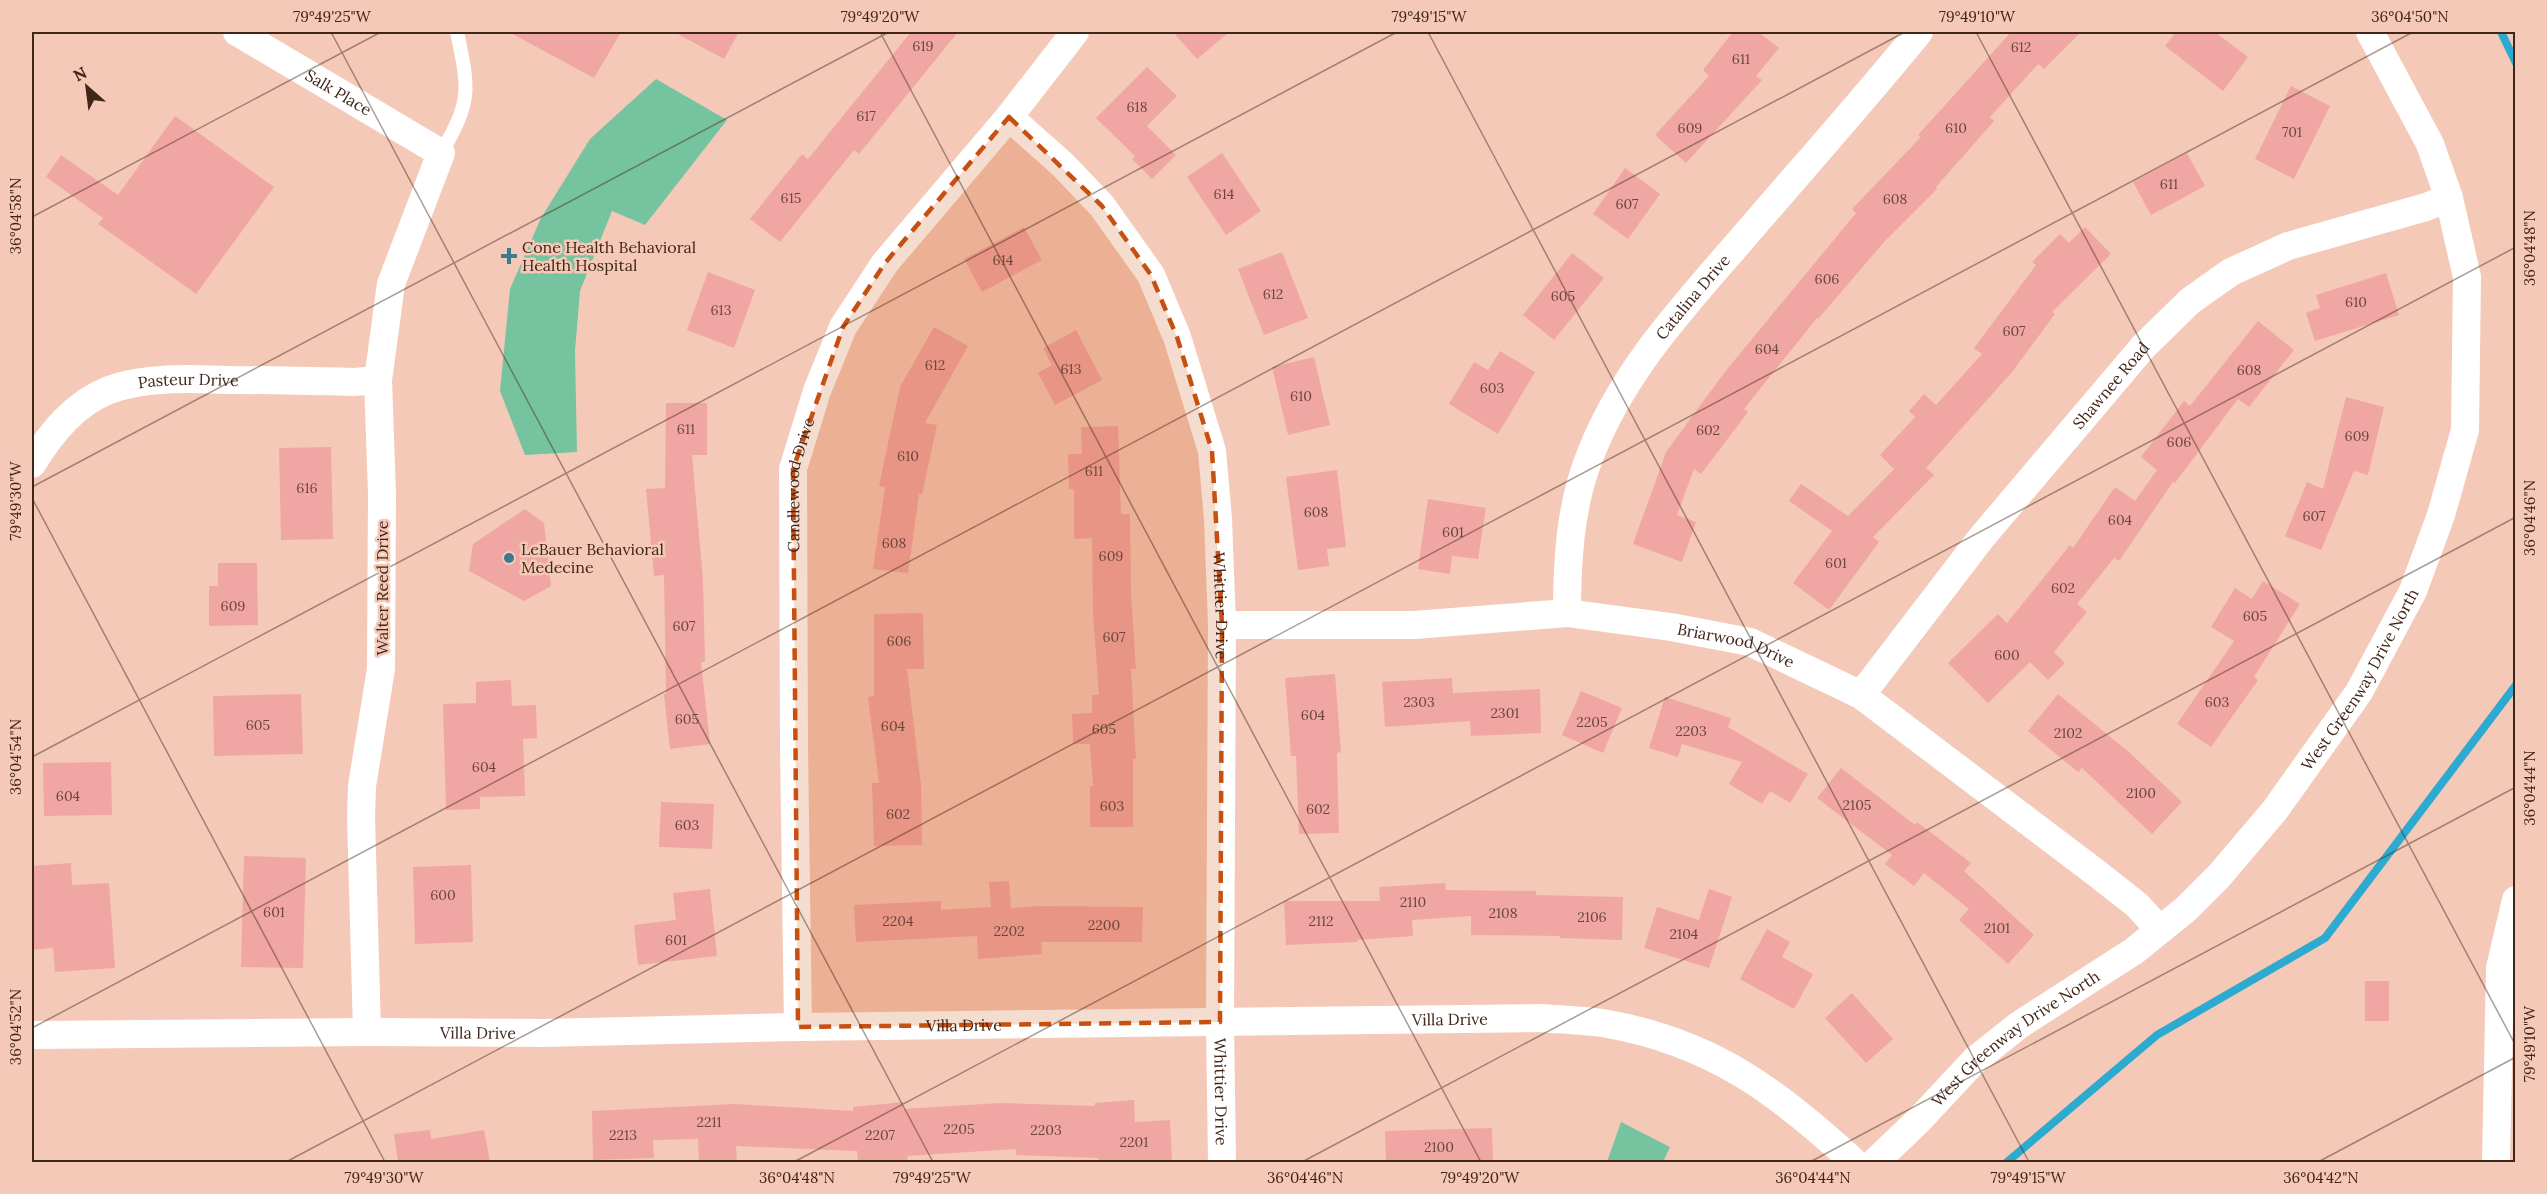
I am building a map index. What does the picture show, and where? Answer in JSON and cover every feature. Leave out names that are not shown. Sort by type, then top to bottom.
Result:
[{"type":"street","name":"Salk Place","points":[[237,32],[441,153]]},
{"type":"street","name":"Candlewood Drive","points":[[798,1027],[793,469],[817,391],[843,327],[885,263],[1009,117],[1075,32]]},
{"type":"street","name":"Catalina Drive","points":[[1567,613],[1573,523],[1587,462],[1618,393],[1672,319],[1919,32]]},
{"type":"street","name":"West Greenway Drive North","points":[[1875,1162],[1984,1053],[2019,1025],[2134,951],[2219,876],[2275,810],[2359,692],[2412,591],[2441,515],[2465,430],[2466,277],[2449,198],[2430,144],[2370,32]]},
{"type":"street","name":"Whittier Drive","points":[[1009,117],[1063,165],[1102,206],[1151,275],[1176,337],[1212,451],[1218,519],[1222,625],[1220,1022],[1222,1162]]},
{"type":"street","name":"Walter Reed Drive","points":[[367,1032],[362,786],[381,669],[382,516],[378,380],[391,284],[441,153]]},
{"type":"street","name":"Shawnee Road","points":[[1861,695],[1982,537],[2143,347],[2190,301],[2231,272],[2289,246],[2426,207],[2449,198]]},
{"type":"street","name":"Pasteur Drive","points":[[32,464],[62,421],[83,404],[109,390],[136,382],[175,380],[354,382],[378,380]]},
{"type":"street","name":"Briarwood Drive","points":[[1222,625],[1414,625],[1567,613],[1671,627],[1750,642],[1861,695],[2137,905],[2160,930]]},
{"type":"street","points":[[2496,1162],[2506,1042],[2500,968],[2516,900]]},
{"type":"street","name":"Villa Drive","points":[[32,1035],[543,1033],[798,1027],[1540,1018],[1606,1023],[1645,1032],[1719,1060],[1778,1096],[1854,1162]]},
{"type":"lane","points":[[441,153],[457,126],[465,103],[467,78],[457,32]]},
{"type":"highlighted area","points":[[1009,117],[1102,206],[1151,275],[1177,337],[1212,451],[1222,625],[1220,1022],[798,1027],[793,469],[843,327],[885,263]]},
{"type":"green space","points":[[656,79],[727,120],[645,225],[612,211],[580,291],[575,351],[577,452],[525,455],[500,391],[510,289],[541,218],[590,139]]},
{"type":"green space","points":[[1621,1122],[1670,1147],[1663,1162],[1607,1162]]},
{"type":"building","points":[[509,32],[621,32],[594,78]]},
{"type":"building","points":[[674,32],[739,32],[724,59]]},
{"type":"building","points":[[911,32],[958,32],[859,154],[854,150],[780,242],[750,219],[802,154],[808,159]]},
{"type":"building","points":[[1173,32],[1229,32],[1197,59]]},
{"type":"building","points":[[1733,32],[1758,32],[1779,48],[1756,76],[1762,80],[1686,163],[1655,135],[1709,76],[1703,70]]},
{"type":"building","points":[[2011,32],[2081,32],[2044,69],[2038,64],[1990,117],[1994,121],[1936,187],[1937,189],[1885,241],[1817,318],[1744,409],[1748,412],[1701,474],[1694,469],[1677,515],[1696,522],[1682,562],[1633,544],[1666,452],[1724,373],[1856,213],[1852,209],[1921,137],[1918,135]]},
{"type":"building","points":[[2176,32],[2215,32],[2248,57],[2223,91],[2165,46]]},
{"type":"building","points":[[1147,67],[1177,96],[1147,126],[1176,155],[1152,179],[1132,159],[1135,156],[1096,118]]},
{"type":"building","points":[[2291,86],[2330,106],[2294,179],[2255,159]]},
{"type":"building","points":[[175,116],[274,187],[196,294],[98,224],[103,218],[46,177],[61,155],[118,195]]},
{"type":"building","points":[[1222,153],[1261,211],[1226,235],[1187,177]]},
{"type":"building","points":[[2187,153],[2205,186],[2151,215],[2133,182]]},
{"type":"building","points":[[1625,168],[1660,194],[1628,239],[1593,214]]},
{"type":"building","points":[[1024,227],[1042,260],[982,292],[964,259]]},
{"type":"building","points":[[2085,227],[2111,254],[2052,312],[2055,314],[2012,372],[1926,468],[1934,475],[1873,537],[1879,542],[1829,610],[1793,583],[1832,531],[1789,501],[1801,484],[1848,516],[1894,469],[1880,455],[1915,417],[1909,411],[1924,394],[1936,405],[1982,354],[1974,348],[2036,265],[2032,262],[2060,234],[2069,243]]},
{"type":"building","points":[[1282,252],[1308,318],[1264,335],[1238,269]]},
{"type":"building","points":[[1572,253],[1604,278],[1554,340],[1523,315]]},
{"type":"building","points":[[708,272],[755,290],[734,348],[687,330]]},
{"type":"building","points":[[2386,273],[2399,315],[2315,341],[2306,313],[2320,308],[2316,295]]},
{"type":"building","points":[[2258,321],[2294,350],[2249,407],[2238,399],[2175,483],[2173,482],[2119,561],[2114,558],[2077,604],[2087,612],[2054,652],[2065,663],[2048,680],[2030,662],[1988,703],[1948,663],[1998,614],[2007,623],[2070,545],[2073,548],[2115,487],[2135,501],[2157,470],[2141,457],[2184,401],[2190,406]]},
{"type":"building","points":[[934,327],[968,346],[925,423],[937,425],[922,495],[919,494],[908,573],[873,569],[885,487],[879,486],[900,387]]},
{"type":"building","points":[[1076,330],[1102,380],[1055,405],[1038,373],[1052,365],[1043,348]]},
{"type":"building","points":[[1500,351],[1535,372],[1498,434],[1449,404],[1474,362],[1488,370]]},
{"type":"building","points":[[1314,357],[1330,425],[1288,435],[1272,367]]},
{"type":"building","points":[[2346,397],[2384,407],[2368,475],[2354,471],[2321,550],[2285,536],[2307,482],[2323,489]]},
{"type":"building","points":[[666,403],[707,403],[707,455],[692,455],[703,580],[705,662],[701,662],[710,744],[670,749],[664,694],[666,694],[664,575],[654,576],[646,489],[665,488]]},
{"type":"building","points":[[1118,426],[1121,514],[1130,514],[1131,594],[1136,669],[1131,669],[1136,759],[1133,759],[1133,827],[1090,827],[1090,786],[1093,786],[1090,744],[1073,744],[1072,714],[1092,713],[1092,695],[1099,695],[1093,613],[1092,538],[1074,539],[1074,489],[1069,489],[1068,454],[1082,454],[1081,427]]},
{"type":"building","points":[[331,447],[333,539],[281,540],[279,448]]},
{"type":"building","points":[[1337,470],[1346,547],[1327,549],[1329,566],[1298,570],[1286,477]]},
{"type":"building","points":[[1428,499],[1486,508],[1478,559],[1452,556],[1450,574],[1418,569]]},
{"type":"building","name":"LeBauer Behavioral Medecine","points":[[525,509],[544,523],[551,586],[524,601],[469,571],[473,544]]},
{"type":"building","points":[[218,563],[257,563],[258,625],[209,626],[209,586],[218,586]]},
{"type":"building","points":[[2263,581],[2300,604],[2254,677],[2258,680],[2211,747],[2177,724],[2234,641],[2211,627],[2235,588],[2252,599]]},
{"type":"building","points":[[923,613],[924,669],[907,669],[921,785],[922,845],[874,846],[872,783],[879,783],[868,697],[874,696],[874,614]]},
{"type":"building","points":[[1335,674],[1341,752],[1337,753],[1339,833],[1299,834],[1296,756],[1291,756],[1285,678]]},
{"type":"building","points":[[1452,678],[1453,693],[1540,689],[1541,733],[1471,736],[1470,721],[1385,727],[1382,682]]},
{"type":"building","points":[[511,680],[512,706],[536,705],[537,738],[523,739],[525,796],[480,797],[480,809],[446,810],[443,704],[476,703],[476,682]]},
{"type":"building","points":[[1581,691],[1622,708],[1603,753],[1562,735]]},
{"type":"building","points":[[301,694],[303,754],[214,756],[213,696]]},
{"type":"building","points":[[2058,694],[2130,753],[2182,802],[2152,834],[2082,768],[2078,772],[2028,731]]},
{"type":"building","points":[[1665,697],[1731,718],[1728,727],[1808,774],[1790,803],[1770,791],[1762,804],[1729,784],[1742,762],[1682,744],[1678,757],[1649,748]]},
{"type":"building","points":[[111,762],[112,815],[44,816],[43,763]]},
{"type":"building","points":[[1841,768],[1915,825],[1917,822],[1971,863],[1964,871],[2034,935],[2008,964],[1959,920],[1969,909],[1924,873],[1914,886],[1885,864],[1892,855],[1817,798]]},
{"type":"building","points":[[661,802],[714,804],[712,849],[659,847]]},
{"type":"building","points":[[244,856],[306,858],[303,968],[241,967]]},
{"type":"building","points":[[71,863],[72,885],[109,883],[115,968],[55,972],[53,948],[32,950],[32,866]]},
{"type":"building","points":[[471,865],[473,942],[415,944],[413,867]]},
{"type":"building","points":[[1009,881],[1011,908],[1143,907],[1142,942],[1041,942],[1042,954],[978,959],[977,936],[856,942],[854,905],[941,901],[941,910],[991,907],[989,882]]},
{"type":"building","points":[[1445,883],[1446,890],[1536,891],[1536,895],[1623,897],[1622,940],[1560,938],[1560,936],[1471,935],[1471,916],[1412,920],[1413,936],[1357,940],[1358,942],[1286,945],[1284,901],[1380,901],[1379,887]]},
{"type":"building","points":[[710,889],[717,956],[638,965],[634,925],[676,920],[673,893]]},
{"type":"building","points":[[1709,889],[1732,897],[1709,968],[1644,948],[1657,907],[1699,920]]},
{"type":"building","points":[[1767,929],[1790,942],[1782,957],[1813,974],[1794,1009],[1740,979]]},
{"type":"building","points":[[2365,981],[2389,981],[2389,1021],[2365,1021]]},
{"type":"building","points":[[1852,993],[1893,1039],[1866,1063],[1825,1018]]},
{"type":"building","points":[[1134,1100],[1135,1122],[1170,1120],[1172,1162],[1099,1162],[1098,1158],[1016,1155],[1016,1149],[907,1156],[908,1162],[858,1162],[857,1151],[736,1146],[737,1162],[699,1162],[698,1139],[653,1140],[654,1158],[593,1160],[592,1111],[735,1104],[853,1111],[853,1107],[903,1102],[903,1109],[999,1103],[1095,1106],[1095,1103]]},
{"type":"building","points":[[1492,1128],[1493,1162],[1386,1162],[1385,1131]]},
{"type":"building","points":[[430,1130],[431,1139],[484,1130],[490,1162],[398,1162],[394,1134]]},
{"type":"waterway","points":[[2501,32],[2516,63]]},
{"type":"waterway","points":[[2007,1162],[2157,1035],[2325,938],[2516,685]]},
{"type":"place","name":"Cone Health Behavioral Health Hospital","points":[[509,256]]},
{"type":"place","name":"LeBauer Behavioral Medecine","points":[[509,558]]}]
